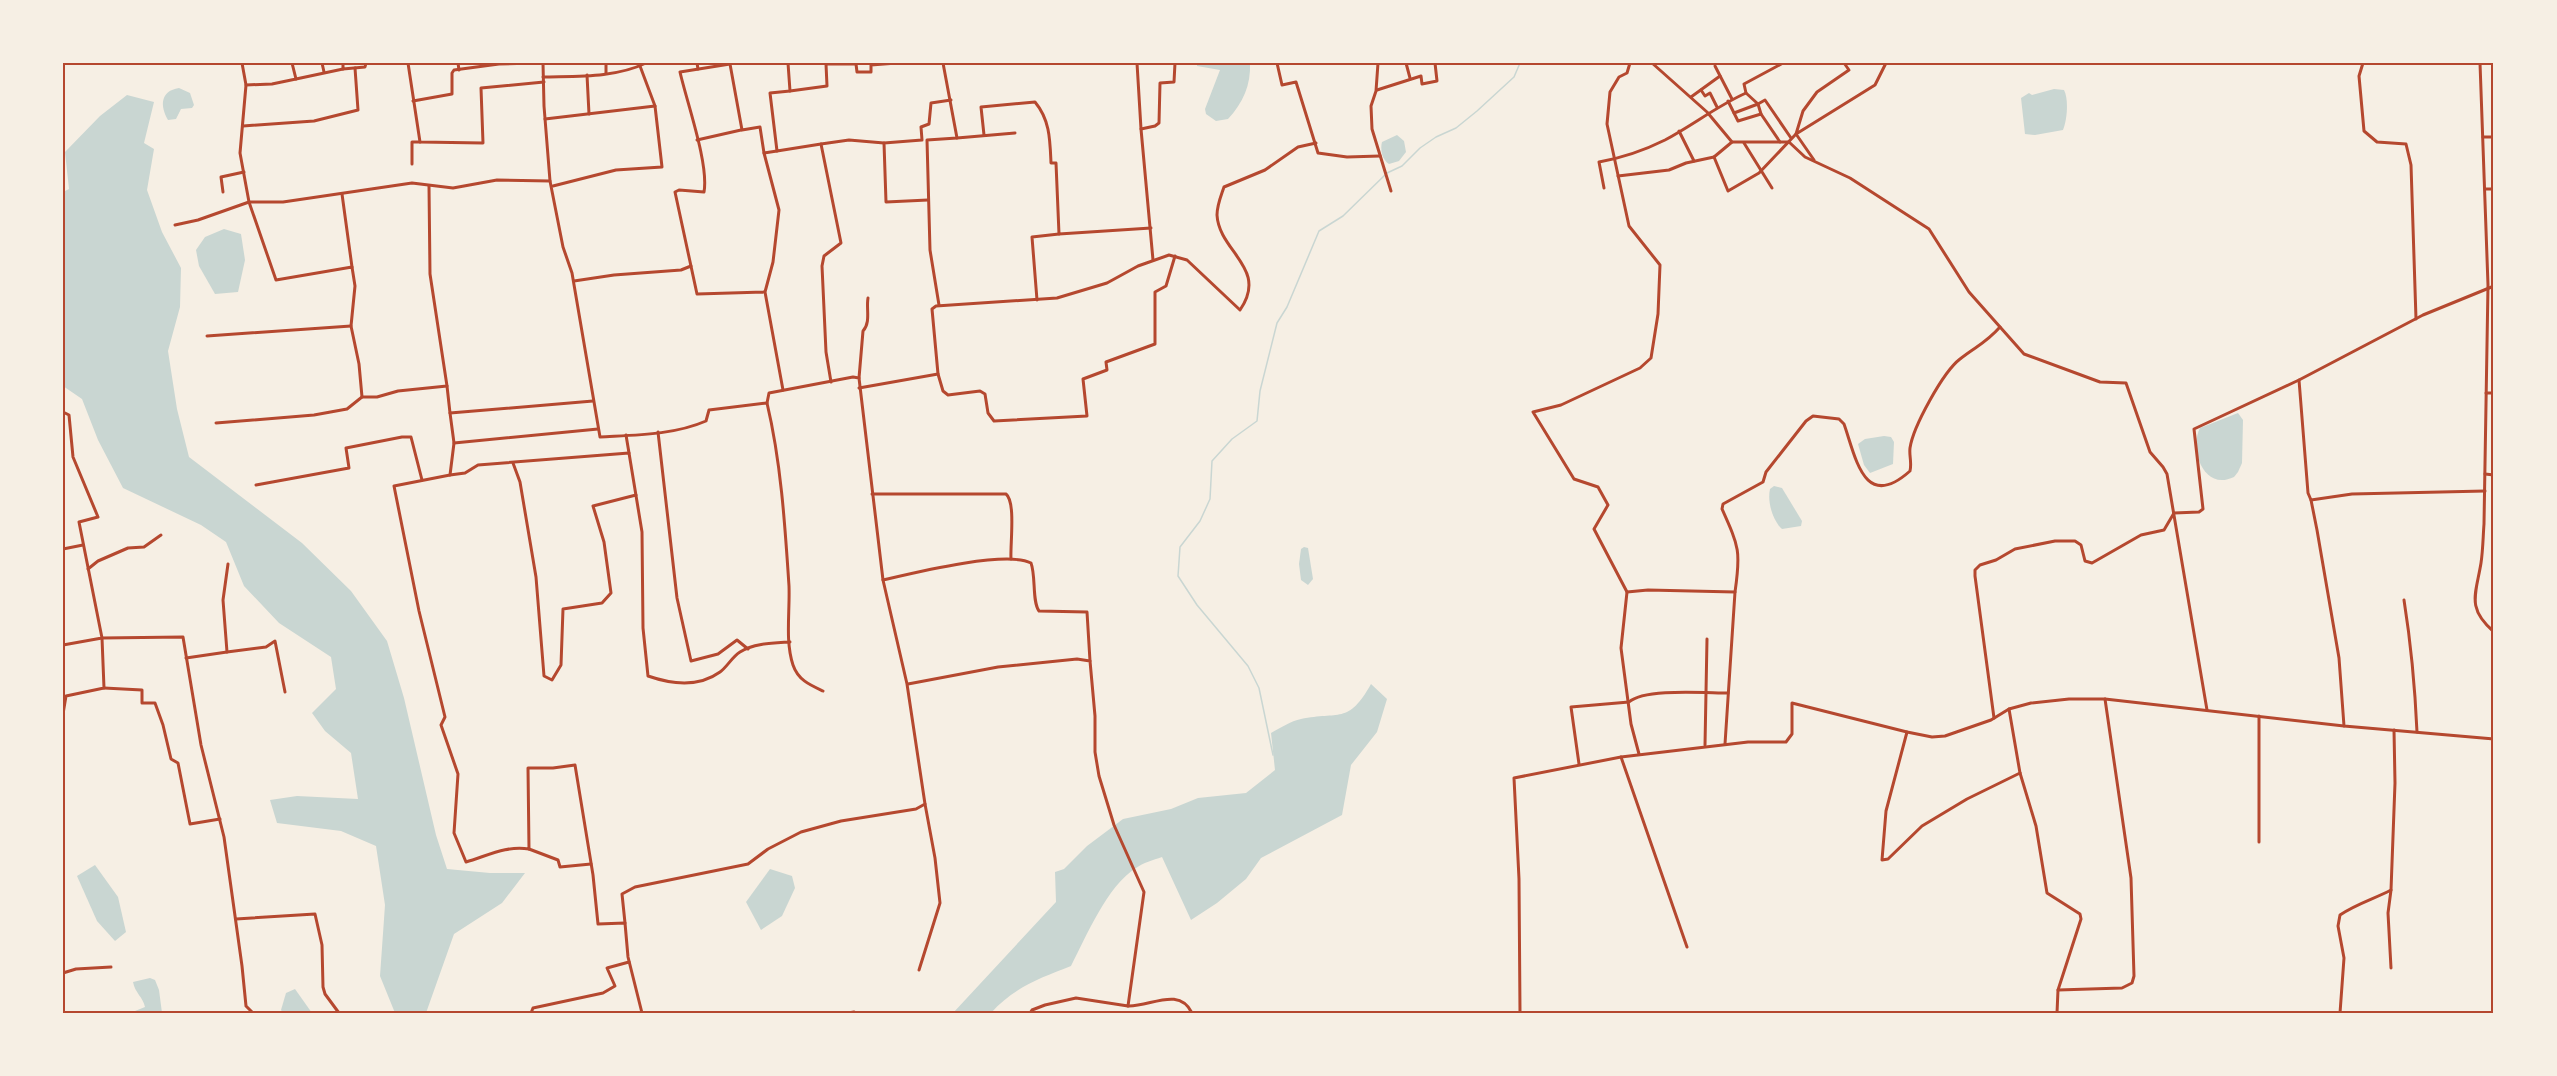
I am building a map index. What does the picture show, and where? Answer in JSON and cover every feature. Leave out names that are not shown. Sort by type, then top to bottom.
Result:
[{"type":"street","points":[[242,63],[246,85],[240,153],[249,202],[276,280],[352,267]]},
{"type":"street","points":[[292,63],[296,79]]},
{"type":"street","points":[[322,63],[324,72]]},
{"type":"street","points":[[343,63],[343,69]]},
{"type":"street","points":[[246,85],[272,84],[324,72],[365,67],[366,63]]},
{"type":"street","points":[[408,63],[420,142]]},
{"type":"street","points":[[458,63],[459,70]]},
{"type":"street","points":[[413,101],[452,94],[452,73],[459,70],[499,64],[535,63]]},
{"type":"street","points":[[543,63],[550,181],[559,229],[574,281],[600,437],[658,432],[696,425],[706,421],[709,410],[767,403]]},
{"type":"street","points":[[606,63],[606,73]]},
{"type":"street","points":[[626,63],[627,70]]},
{"type":"street","points":[[412,164],[412,142],[483,143],[481,88],[627,70],[646,63]]},
{"type":"street","points":[[697,63],[698,69]]},
{"type":"street","points":[[742,130],[730,63],[680,72],[702,159],[705,190],[700,193],[679,190],[675,192],[697,294],[765,292]]},
{"type":"street","points":[[788,63],[790,91]]},
{"type":"street","points":[[777,151],[770,93],[827,86],[826,64],[856,63],[857,72],[872,72],[871,65],[897,63]]},
{"type":"street","points":[[943,63],[957,138]]},
{"type":"street","points":[[1137,63],[1153,260]]},
{"type":"street","points":[[1141,129],[1159,123],[1160,82],[1174,82],[1175,63]]},
{"type":"street","points":[[1277,63],[1282,85],[1296,82],[1318,153],[1328,156],[1380,156]]},
{"type":"street","points":[[1378,63],[1377,90],[1371,106],[1371,117],[1391,191]]},
{"type":"street","points":[[1406,63],[1410,78]]},
{"type":"street","points":[[1377,90],[1421,75],[1422,84],[1437,81],[1435,63]]},
{"type":"street","points":[[1630,63],[1627,73],[1620,77],[1610,92],[1606,110],[1614,160],[1629,226],[1659,265],[1658,314],[1650,358],[1640,368],[1561,405],[1533,412],[1574,478],[1598,487],[1608,505],[1594,530],[1627,592],[1621,648],[1639,754]]},
{"type":"street","points":[[1652,63],[1707,112],[1732,142]]},
{"type":"street","points":[[1780,142],[1761,114],[1758,104],[1746,93],[1744,84],[1783,63]]},
{"type":"street","points":[[1796,134],[1803,111],[1817,92],[1849,70],[1844,63]]},
{"type":"street","points":[[1714,157],[1728,191],[1761,170],[1796,134],[1875,85],[1886,63]]},
{"type":"street","points":[[2363,63],[2359,76],[2364,131],[2377,142],[2406,144],[2411,165],[2416,319]]},
{"type":"street","points":[[2480,63],[2488,288],[2485,491],[2481,563],[2473,595],[2482,622],[2494,632]]},
{"type":"street","points":[[552,186],[616,170],[662,167],[655,106],[640,66]]},
{"type":"street","points":[[1715,66],[1738,121],[1761,114]]},
{"type":"street","points":[[243,126],[314,121],[358,110],[355,68]]},
{"type":"street","points":[[587,75],[590,114]]},
{"type":"street","points":[[1691,97],[1720,76]]},
{"type":"street","points":[[1701,90],[1705,96],[1710,93],[1717,107]]},
{"type":"street","points":[[1604,188],[1599,162],[1614,160],[1665,140],[1707,112],[1746,93]]},
{"type":"street","points":[[922,140],[921,127],[929,124],[931,103],[951,100]]},
{"type":"street","points":[[1734,113],[1765,100],[1790,140],[1805,157],[1850,178],[1929,229],[1970,292],[2024,354],[2100,382],[2126,383],[2150,452],[2166,471],[2207,710]]},
{"type":"street","points":[[984,135],[981,106],[1035,102],[1044,113],[1050,135],[1051,163],[1056,163],[1059,234]]},
{"type":"street","points":[[545,119],[655,106]]},
{"type":"street","points":[[696,141],[760,127],[764,153],[779,210],[773,262],[765,292],[783,390]]},
{"type":"street","points":[[1679,131],[1694,162]]},
{"type":"street","points":[[764,153],[849,141],[884,143],[1015,133]]},
{"type":"street","points":[[1796,134],[1815,162]]},
{"type":"street","points":[[2483,137],[2494,137]]},
{"type":"street","points":[[927,140],[930,250],[939,305]]},
{"type":"street","points":[[1618,176],[1669,170],[1714,157],[1732,142],[1790,140]]},
{"type":"street","points":[[884,143],[886,202],[928,200]]},
{"type":"street","points":[[1175,256],[1166,286],[1155,292],[1155,344],[1106,362],[1107,370],[1083,379],[1088,416],[1050,420],[994,421],[988,413],[985,394],[980,391],[948,395],[943,391],[938,374],[932,323],[932,309],[939,305],[1058,298],[1107,284],[1153,260],[1175,256],[1187,260],[1240,310],[1246,302],[1249,284],[1248,270],[1222,232],[1219,223],[1218,207],[1224,187],[1265,170],[1298,147],[1316,143]]},
{"type":"street","points":[[1744,143],[1772,188]]},
{"type":"street","points":[[821,144],[841,243],[824,256],[822,266],[826,352],[831,383]]},
{"type":"street","points":[[223,192],[220,177],[244,172]]},
{"type":"street","points":[[175,225],[198,220],[249,202],[283,202],[412,183],[453,188],[496,180],[550,181]]},
{"type":"street","points":[[429,186],[430,274],[454,443],[450,475]]},
{"type":"street","points":[[2485,189],[2494,189]]},
{"type":"street","points":[[342,194],[355,286],[351,327],[359,364],[362,397]]},
{"type":"street","points":[[2486,223],[2494,224]]},
{"type":"street","points":[[1037,300],[1032,237],[1151,228]]},
{"type":"street","points":[[574,281],[632,273],[681,270],[691,266]]},
{"type":"street","points":[[2174,513],[2199,512],[2203,509],[2194,429],[2299,380],[2416,319],[2494,286]]},
{"type":"street","points":[[868,298],[868,317],[866,328],[863,331],[860,388],[883,580],[907,684],[940,903],[919,970]]},
{"type":"street","points":[[207,336],[351,327]]},
{"type":"street","points":[[1725,744],[1740,560],[1738,547],[1722,509],[1723,504],[1763,482],[1766,472],[1806,421],[1813,416],[1839,419],[1844,424],[1863,476],[1873,483],[1889,485],[1910,471],[1912,461],[1910,450],[1917,424],[1944,375],[1960,359],[1987,343],[2000,327]]},
{"type":"street","points":[[860,388],[938,374]]},
{"type":"street","points":[[823,691],[803,682],[793,665],[778,463],[767,403],[769,393],[853,377],[859,378]]},
{"type":"street","points":[[2299,380],[2308,493],[2312,500],[2339,658],[2344,726]]},
{"type":"street","points":[[216,423],[314,415],[347,409],[362,397],[377,397],[398,391],[447,386]]},
{"type":"street","points":[[2486,393],[2494,393]]},
{"type":"street","points":[[450,413],[593,401]]},
{"type":"street","points":[[63,412],[69,415],[73,457],[98,516],[79,522],[102,638],[104,688]]},
{"type":"street","points":[[454,443],[599,429]]},
{"type":"street","points":[[658,432],[677,598],[691,661],[718,654],[737,640],[748,649]]},
{"type":"street","points":[[626,435],[642,532],[643,628],[648,676],[664,682],[687,685],[719,673],[740,652],[760,645],[790,642]]},
{"type":"street","points":[[256,485],[349,468],[346,448],[402,437],[411,437],[422,480]]},
{"type":"street","points":[[591,864],[560,867],[558,860],[518,847],[466,862],[454,833],[458,774],[441,724],[445,717],[419,611],[394,486],[465,473],[478,465],[629,453]]},
{"type":"street","points":[[513,463],[520,482],[536,577],[544,676],[552,680],[561,665],[563,609],[602,603],[611,593],[604,542],[593,506],[636,495]]},
{"type":"street","points":[[2485,474],[2494,475]]},
{"type":"street","points":[[2312,500],[2363,493],[2485,491]]},
{"type":"street","points":[[873,494],[1006,494],[1011,499],[1012,508],[1011,559]]},
{"type":"street","points":[[1994,718],[1975,570],[1980,565],[1996,560],[2015,549],[2055,541],[2075,541],[2081,545],[2085,561],[2092,563],[2140,535],[2164,530],[2174,513]]},
{"type":"street","points":[[88,569],[98,561],[128,548],[144,547],[161,535]]},
{"type":"street","points":[[63,549],[83,545]]},
{"type":"street","points":[[883,580],[938,568],[1011,559],[1031,563],[1036,579],[1036,607],[1040,611],[1087,612],[1095,716],[1095,752],[1114,825],[1144,892],[1128,1006]]},
{"type":"street","points":[[227,652],[223,600],[228,564]]},
{"type":"street","points":[[1627,592],[1736,592]]},
{"type":"street","points":[[2403,600],[2412,655],[2417,732]]},
{"type":"street","points":[[2489,628],[2494,627]]},
{"type":"street","points":[[63,645],[102,638],[183,637],[201,745],[220,819],[236,919],[246,1006],[253,1013]]},
{"type":"street","points":[[1705,746],[1707,639]]},
{"type":"street","points":[[186,658],[266,646],[275,641],[285,692]]},
{"type":"street","points":[[907,684],[998,667],[1077,659],[1090,661]]},
{"type":"street","points":[[63,714],[66,696],[104,688],[142,690],[142,703],[155,703],[164,724],[171,759],[178,763],[190,824],[220,819]]},
{"type":"street","points":[[1579,764],[1571,707],[1629,702],[1634,697],[1728,693]]},
{"type":"street","points":[[1520,1013],[1520,879],[1514,778],[1621,756],[1725,744],[1786,742],[1792,734],[1792,703],[1907,732],[1946,736],[1994,718],[2009,709],[2069,699],[2105,699],[2494,740]]},
{"type":"street","points":[[2058,990],[2122,988],[2132,983],[2134,976],[2131,878],[2105,699]]},
{"type":"street","points":[[2009,709],[2020,772],[2036,826],[2047,893],[2080,914],[2081,919],[2058,990],[2057,1013]]},
{"type":"street","points":[[2259,716],[2259,842]]},
{"type":"street","points":[[2391,968],[2388,913],[2395,783],[2394,730]]},
{"type":"street","points":[[1907,732],[1886,811],[1882,860],[1888,859],[1922,826],[1967,799],[2020,772]]},
{"type":"street","points":[[1621,756],[1687,947]]},
{"type":"street","points":[[529,849],[528,768],[575,765],[598,924],[625,923]]},
{"type":"street","points":[[642,1013],[629,962],[622,894],[635,887],[748,864],[768,849],[801,832],[842,821],[916,809],[926,804]]},
{"type":"street","points":[[2340,1013],[2344,958],[2338,926],[2340,915],[2356,905],[2377,898],[2391,890]]},
{"type":"street","points":[[236,919],[315,914],[322,945],[323,987],[325,994],[339,1013]]},
{"type":"street","points":[[531,1013],[533,1008],[603,993],[615,986],[607,968],[629,962]]},
{"type":"street","points":[[63,972],[111,967]]},
{"type":"street","points":[[1030,1013],[1045,1005],[1076,998],[1128,1006],[1178,999],[1187,1004],[1192,1013]]},
{"type":"street","points":[[848,1013],[854,1012]]},
{"type":"shaded area","points":[[1197,63],[1250,63],[1245,93],[1238,107],[1228,119],[1216,121],[1206,114],[1205,109],[1220,70],[1197,66]]},
{"type":"shaded area","points":[[179,88],[190,93],[194,105],[192,108],[181,109],[176,119],[168,120],[163,100],[168,92]]},
{"type":"shaded area","points":[[2054,89],[2064,90],[2066,94],[2067,110],[2063,130],[2035,135],[2025,134],[2021,98],[2029,93],[2032,95]]},
{"type":"shaded area","points":[[127,95],[154,102],[144,143],[154,149],[147,190],[162,232],[181,268],[180,307],[168,351],[177,409],[189,457],[302,543],[351,591],[387,641],[404,698],[436,835],[447,869],[525,873],[502,903],[454,934],[426,1013],[395,1013],[380,976],[385,905],[376,846],[341,831],[277,823],[270,800],[297,796],[358,799],[351,753],[325,731],[312,713],[336,689],[331,657],[279,623],[244,586],[226,542],[201,525],[123,488],[98,440],[82,399],[63,386],[63,192],[69,189],[65,152],[100,116]]},
{"type":"shaded area","points":[[1397,135],[1404,141],[1406,152],[1399,161],[1389,164],[1382,154],[1382,142]]},
{"type":"shaded area","points":[[224,229],[241,234],[245,260],[238,292],[215,294],[199,266],[196,250],[205,237]]},
{"type":"shaded area","points":[[2238,413],[2243,420],[2242,463],[2234,477],[2223,480],[2214,478],[2201,466],[2196,446],[2197,436],[2200,428]]},
{"type":"shaded area","points":[[1891,437],[1894,442],[1893,464],[1870,473],[1864,465],[1858,444],[1865,439]]},
{"type":"shaded area","points":[[1774,486],[1782,488],[1802,521],[1801,526],[1782,529],[1779,526],[1773,516],[1769,500],[1770,489]]},
{"type":"shaded area","points":[[1308,548],[1313,579],[1308,585],[1301,580],[1299,564],[1301,549]]},
{"type":"shaded area","points":[[1371,684],[1387,699],[1377,732],[1351,765],[1342,815],[1261,858],[1246,879],[1217,903],[1191,920],[1162,857],[1136,868],[1125,876],[1107,899],[1071,966],[1018,990],[991,1013],[953,1013],[1056,902],[1055,872],[1064,869],[1087,846],[1123,819],[1171,809],[1198,798],[1246,793],[1275,770],[1271,733],[1297,720],[1349,711],[1356,706]]},
{"type":"shaded area","points":[[95,865],[118,897],[126,932],[115,941],[97,921],[77,876]]},
{"type":"shaded area","points":[[770,869],[792,876],[795,888],[782,916],[761,930],[746,902]]},
{"type":"shaded area","points":[[150,978],[155,980],[159,990],[162,1013],[130,1013],[145,1007],[133,982]]},
{"type":"shaded area","points":[[295,989],[312,1013],[283,1013],[281,1010],[286,993]]},
{"type":"waterway","points":[[1273,755],[1259,688],[1248,666],[1197,605],[1178,576],[1180,547],[1200,521],[1210,499],[1212,461],[1232,439],[1257,421],[1260,391],[1277,323],[1287,307],[1319,231],[1343,216],[1387,173],[1402,166],[1420,148],[1436,137],[1456,128],[1477,111],[1514,77],[1520,63]]}]
